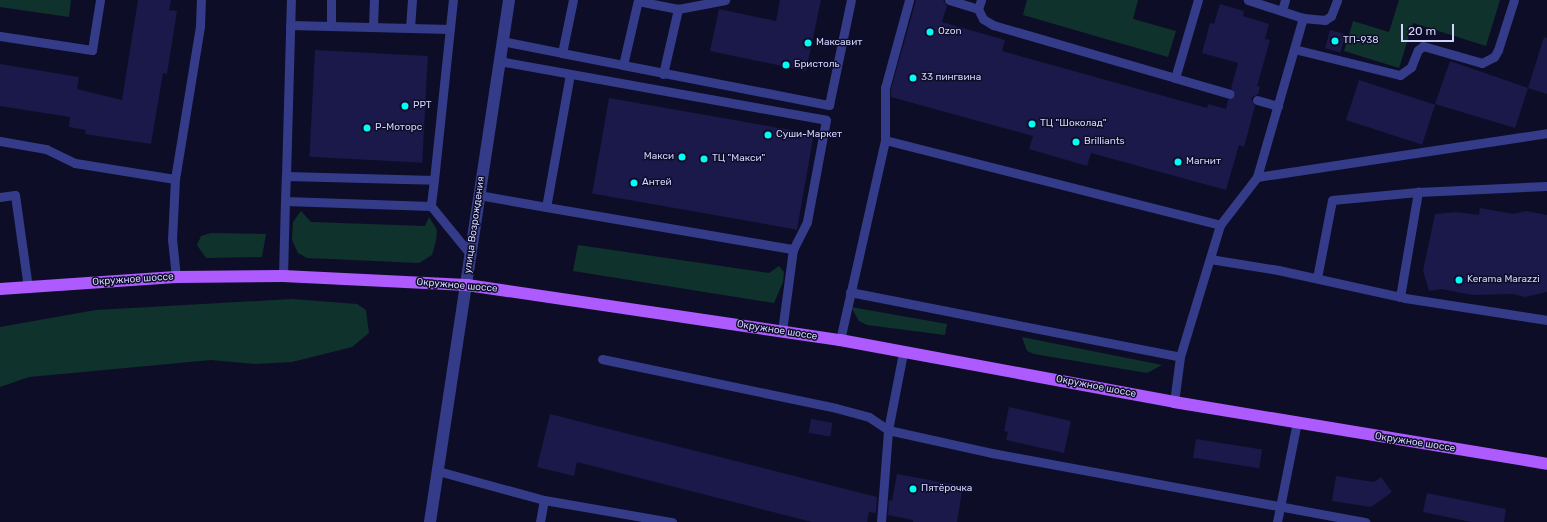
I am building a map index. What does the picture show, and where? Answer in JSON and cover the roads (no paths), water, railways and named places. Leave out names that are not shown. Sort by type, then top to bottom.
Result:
[{"type":"main road","name":"Окружное шоссе","points":[[0,290],[176,277],[283,276],[467,284],[840,340],[903,353],[1174,402],[1547,464]]},
{"type":"street","name":"улица Возрождения","points":[[430,522],[509,0]]},
{"type":"lane","points":[[0,36],[92,50],[100,0]]},
{"type":"lane","points":[[176,277],[172,240],[175,179],[200,26],[201,0]]},
{"type":"lane","points":[[283,276],[291,0]]},
{"type":"lane","points":[[331,0],[331,26]]},
{"type":"lane","points":[[373,27],[374,0]]},
{"type":"lane","points":[[410,28],[412,0]]},
{"type":"lane","points":[[453,0],[431,206],[471,255]]},
{"type":"lane","points":[[562,53],[573,0]]},
{"type":"lane","points":[[623,65],[638,0],[678,9],[725,0]]},
{"type":"lane","points":[[502,41],[663,74],[829,105],[851,0]]},
{"type":"lane","points":[[840,340],[885,140],[885,88],[909,0]]},
{"type":"lane","points":[[949,0],[979,4],[983,19],[993,25],[1230,94]]},
{"type":"lane","points":[[1175,78],[1198,0]]},
{"type":"lane","points":[[1248,0],[1303,18],[1325,20],[1331,16],[1337,0]]},
{"type":"lane","points":[[1282,10],[1285,0]]},
{"type":"lane","points":[[1294,50],[1400,75],[1411,67],[1418,50],[1423,46],[1428,46],[1482,64],[1494,57],[1498,50],[1514,0]]},
{"type":"lane","points":[[663,74],[678,9]]},
{"type":"lane","points":[[1174,402],[1180,357],[1220,226],[1257,177],[1303,18]]},
{"type":"lane","points":[[290,24],[450,29]]},
{"type":"lane","points":[[499,61],[826,120],[807,222],[793,249],[782,332]]},
{"type":"lane","points":[[546,207],[570,74]]},
{"type":"lane","points":[[1257,100],[1278,106]]},
{"type":"lane","points":[[1257,177],[1547,134]]},
{"type":"lane","points":[[885,140],[1220,226]]},
{"type":"lane","points":[[0,142],[46,149],[75,163],[175,179]]},
{"type":"lane","points":[[286,176],[434,180]]},
{"type":"lane","points":[[1317,278],[1332,200],[1418,192],[1547,186]]},
{"type":"lane","points":[[1400,297],[1418,192]]},
{"type":"lane","points":[[0,197],[16,195],[28,287]]},
{"type":"lane","points":[[479,195],[793,249]]},
{"type":"lane","points":[[285,201],[431,206]]},
{"type":"lane","points":[[1210,259],[1317,278],[1400,297],[1547,320]]},
{"type":"lane","points":[[850,292],[1180,357]]},
{"type":"lane","points":[[881,522],[888,430],[903,353]]},
{"type":"lane","points":[[602,359],[836,408],[869,417],[888,430],[992,453],[1366,522]]},
{"type":"lane","points":[[1277,522],[1297,422]]},
{"type":"lane","points":[[438,471],[544,500],[672,522]]},
{"type":"lane","points":[[540,522],[544,500]]},
{"type":"place","name":"Ozon","points":[[930,32]]},
{"type":"place","name":"ТП-938","points":[[1335,41]]},
{"type":"place","name":"Максавит","points":[[808,43]]},
{"type":"place","name":"Бристоль","points":[[786,65]]},
{"type":"place","name":"33 пингвина","points":[[913,78]]},
{"type":"place","name":"РРТ","points":[[405,106]]},
{"type":"place","name":"ТЦ \"Шоколад\"","points":[[1032,124]]},
{"type":"place","name":"Р-Моторс","points":[[367,128]]},
{"type":"place","name":"Суши-Маркет","points":[[768,135]]},
{"type":"place","name":"Brilliants","points":[[1076,142]]},
{"type":"place","name":"Макси","points":[[682,157]]},
{"type":"place","name":"ТЦ \"Макси\"","points":[[704,159]]},
{"type":"place","name":"Магнит","points":[[1178,162]]},
{"type":"place","name":"Антей","points":[[634,183]]},
{"type":"place","name":"Kerama Marazzi","points":[[1459,280]]},
{"type":"place","name":"Пятёрочка","points":[[913,489]]}]
